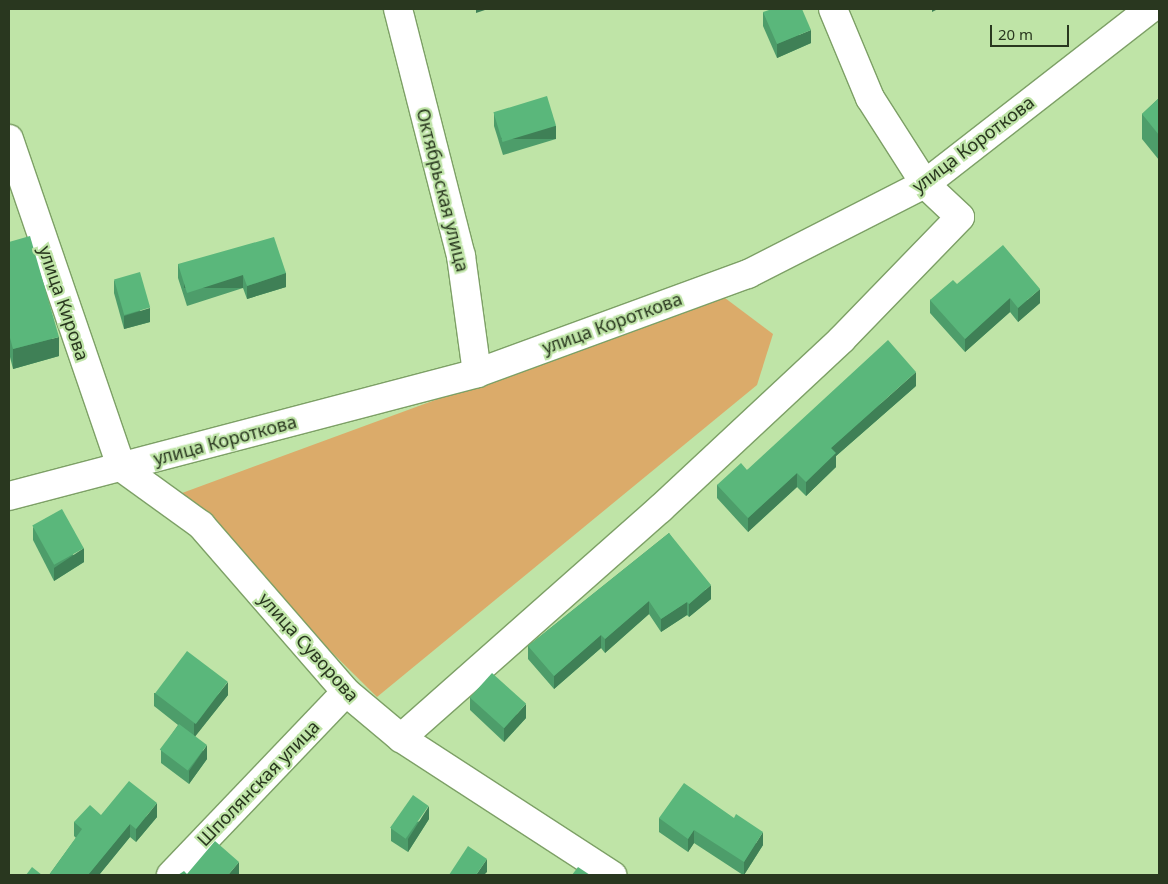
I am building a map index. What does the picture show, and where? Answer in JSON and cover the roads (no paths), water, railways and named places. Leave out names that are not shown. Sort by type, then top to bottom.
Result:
[{"type":"street","name":"Октябрьская улица","points":[[398,9],[461,256],[477,372]]},
{"type":"street","points":[[400,738],[660,509],[841,340],[960,217],[925,184],[870,98],[833,9]]},
{"type":"street","name":"улица Короткова","points":[[9,496],[477,372],[748,274],[925,184],[1150,9]]},
{"type":"street","name":"улица Кирова","points":[[9,139],[121,467]]},
{"type":"street","name":"улица Суворова","points":[[121,467],[201,525],[346,692],[400,738],[612,875]]},
{"type":"street","name":"Шполянская улица","points":[[171,875],[346,692]]}]
